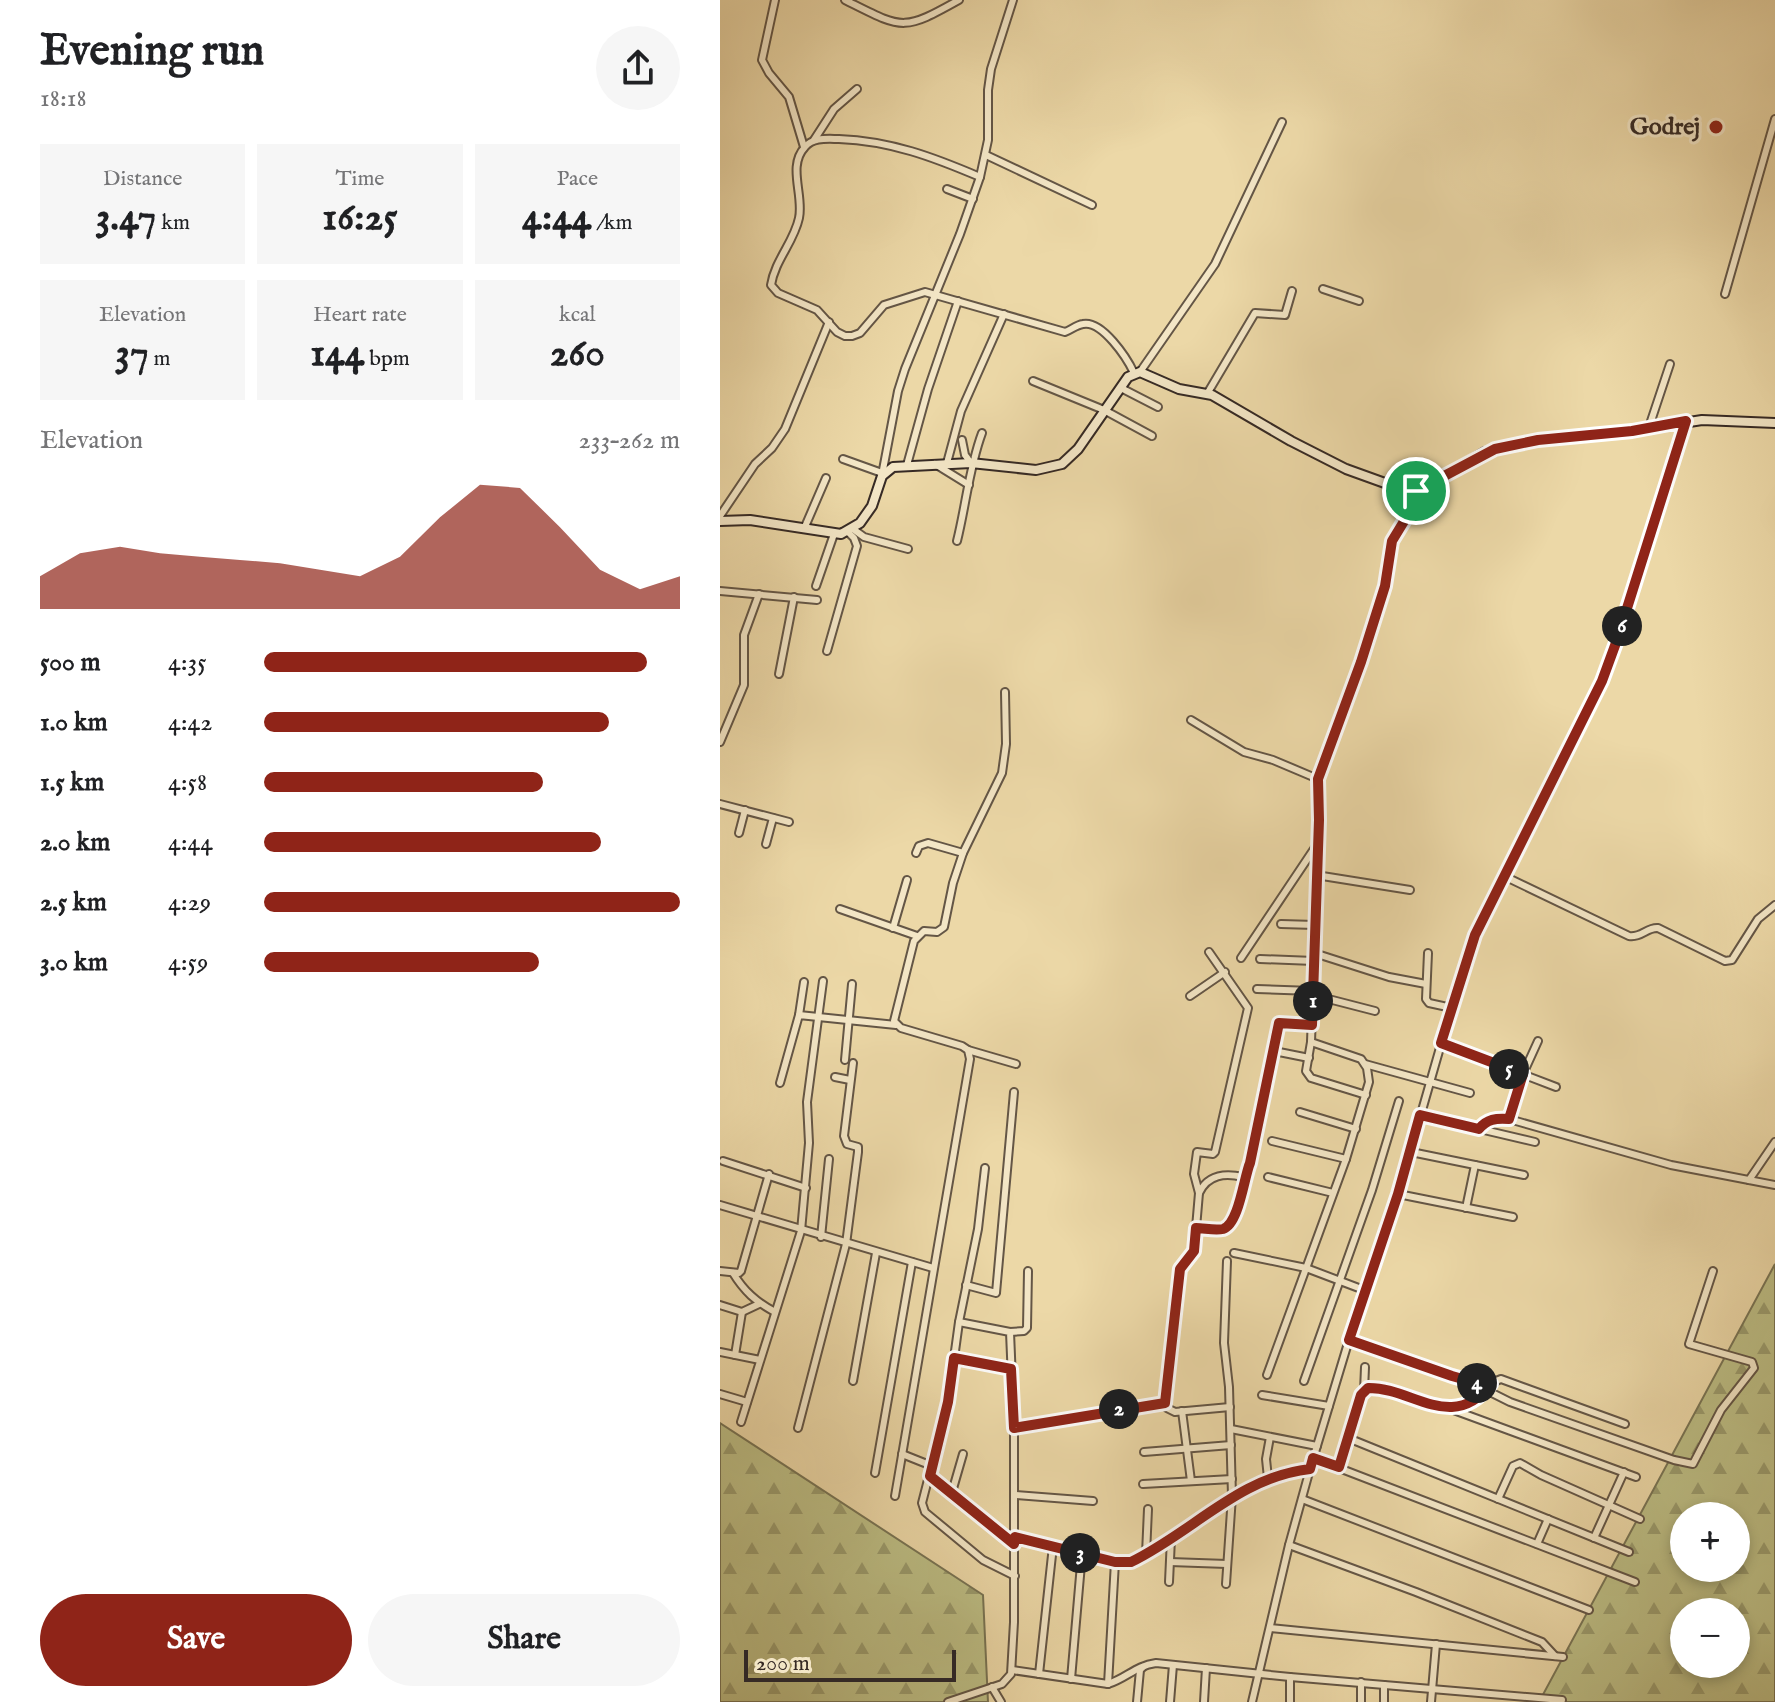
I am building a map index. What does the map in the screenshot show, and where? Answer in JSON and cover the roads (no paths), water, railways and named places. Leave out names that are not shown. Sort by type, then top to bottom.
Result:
[{"type":"street","points":[[775,0],[762,60],[789,97],[804,147]]},
{"type":"street","points":[[845,0],[889,22],[907,24],[922,20],[959,0]]},
{"type":"street","points":[[829,322],[785,429],[772,448],[755,464],[720,518],[834,534],[850,530],[872,506],[882,474],[898,391],[980,177],[986,155],[989,80],[1013,0]]},
{"type":"street","points":[[857,89],[834,109],[814,140],[804,147],[796,172],[799,219],[779,259],[771,285],[778,293],[817,310],[837,332],[852,336],[860,333],[884,305],[918,293],[934,293],[1065,332],[1084,324],[1099,328],[1137,372],[1179,389],[1207,394],[1346,469],[1396,489],[1416,491],[1495,449],[1538,440],[1686,421],[1775,423]]},
{"type":"street","points":[[1725,294],[1775,119]]},
{"type":"street","points":[[882,474],[893,467],[934,463],[971,463],[1036,470],[1062,464],[1078,449],[1128,377],[1137,372],[1215,264],[1282,122]]},
{"type":"street","points":[[814,140],[872,140],[895,145],[918,151],[980,177]]},
{"type":"street","points":[[986,155],[1092,205]]},
{"type":"street","points":[[947,189],[973,199]]},
{"type":"street","points":[[1323,289],[1359,301]]},
{"type":"street","points":[[1207,394],[1255,313],[1285,315],[1292,291]]},
{"type":"street","points":[[907,465],[928,389],[958,301]]},
{"type":"street","points":[[947,463],[961,411],[1004,314]]},
{"type":"street","points":[[1649,427],[1670,364]]},
{"type":"street","points":[[1033,381],[1104,410],[1152,436]]},
{"type":"street","points":[[1121,388],[1158,407]]},
{"type":"street","points":[[1252,1702],[1313,1458],[1364,1290],[1398,1194],[1475,935],[1602,681],[1686,421]]},
{"type":"street","points":[[957,541],[971,463],[982,433]]},
{"type":"street","points":[[962,440],[965,455],[971,463]]},
{"type":"street","points":[[843,459],[882,474]]},
{"type":"street","points":[[934,463],[969,485]]},
{"type":"street","points":[[804,529],[826,478]]},
{"type":"street","points":[[1366,1095],[1307,1075],[1312,1025],[1318,779],[1380,601],[1392,541],[1406,518],[1416,491]]},
{"type":"street","points":[[850,530],[908,549]]},
{"type":"street","points":[[827,651],[857,546],[850,530]]},
{"type":"street","points":[[816,586],[834,534]]},
{"type":"street","points":[[720,591],[817,600]]},
{"type":"street","points":[[720,742],[744,685],[744,635],[759,594]]},
{"type":"street","points":[[779,674],[794,597]]},
{"type":"street","points":[[896,1025],[894,1021],[917,936],[924,931],[942,930],[944,927],[963,853],[1002,773],[1006,744],[1005,692]]},
{"type":"street","points":[[720,714],[729,716]]},
{"type":"street","points":[[1191,720],[1244,752],[1273,760],[1318,779]]},
{"type":"street","points":[[720,804],[789,822]]},
{"type":"street","points":[[739,833],[745,810]]},
{"type":"street","points":[[766,844],[773,818]]},
{"type":"street","points":[[916,853],[919,846],[928,843],[963,853]]},
{"type":"street","points":[[1241,958],[1316,846]]},
{"type":"street","points":[[1316,875],[1410,890]]},
{"type":"street","points":[[1504,876],[1629,936],[1637,937],[1658,928],[1725,961],[1732,960],[1758,919],[1775,905]]},
{"type":"street","points":[[893,928],[907,880]]},
{"type":"street","points":[[840,909],[917,936]]},
{"type":"street","points":[[1281,924],[1315,925]]},
{"type":"street","points":[[1199,1193],[1194,1174],[1197,1152],[1215,1152],[1248,1015],[1247,1002],[1209,952]]},
{"type":"street","points":[[1428,953],[1426,999],[1429,1003],[1452,1008]]},
{"type":"street","points":[[1260,959],[1314,957],[1426,984]]},
{"type":"street","points":[[1190,996],[1225,972]]},
{"type":"street","points":[[741,1422],[801,1231],[809,1143],[807,1102],[823,981]]},
{"type":"street","points":[[780,1083],[799,1015],[804,982]]},
{"type":"street","points":[[845,1060],[852,984]]},
{"type":"street","points":[[1257,989],[1313,993],[1375,1011]]},
{"type":"street","points":[[799,1015],[896,1025],[1016,1064]]},
{"type":"street","points":[[1196,1228],[1220,1229],[1231,1223],[1243,1192],[1243,1177],[1250,1163],[1279,1023],[1312,1025]]},
{"type":"street","points":[[1509,1119],[1523,1074],[1538,1041]]},
{"type":"street","points":[[1267,1375],[1346,1159],[1369,1076],[1361,1059],[1311,1042]]},
{"type":"street","points":[[1441,1043],[1556,1087]]},
{"type":"street","points":[[895,1496],[970,1059],[968,1050]]},
{"type":"street","points":[[1274,1051],[1309,1058]]},
{"type":"street","points":[[798,1428],[846,1244],[858,1152],[858,1147],[847,1144],[844,1136],[853,1063]]},
{"type":"street","points":[[1365,1064],[1470,1093]]},
{"type":"street","points":[[835,1077],[850,1080]]},
{"type":"street","points":[[966,1285],[996,1293],[1014,1092]]},
{"type":"street","points":[[1304,1381],[1383,1157],[1399,1101]]},
{"type":"street","points":[[1300,1112],[1356,1129]]},
{"type":"street","points":[[1420,1115],[1535,1142]]},
{"type":"street","points":[[1479,1129],[1492,1119],[1509,1119],[1671,1165],[1773,1182]]},
{"type":"street","points":[[1272,1141],[1346,1159]]},
{"type":"street","points":[[1749,1180],[1775,1142]]},
{"type":"street","points":[[1411,1152],[1524,1175]]},
{"type":"street","points":[[821,1237],[829,1159]]},
{"type":"street","points":[[723,1161],[806,1188]]},
{"type":"street","points":[[1466,1208],[1475,1165]]},
{"type":"street","points":[[985,1168],[978,1229],[959,1322],[948,1402],[922,1503],[925,1512],[983,1560],[1015,1576]]},
{"type":"street","points":[[720,1271],[741,1271],[769,1174]]},
{"type":"street","points":[[1230,1407],[1170,1411],[1165,1403],[1180,1269],[1194,1251],[1199,1193],[1202,1186],[1218,1176],[1243,1177]]},
{"type":"street","points":[[1268,1177],[1333,1193]]},
{"type":"street","points":[[1398,1194],[1513,1217]]},
{"type":"street","points":[[720,1205],[933,1268]]},
{"type":"street","points":[[853,1381],[876,1253]]},
{"type":"street","points":[[1234,1253],[1306,1268],[1364,1290]]},
{"type":"street","points":[[1226,1584],[1232,1496],[1230,1407],[1224,1343],[1227,1261]]},
{"type":"street","points":[[875,1473],[912,1262]]},
{"type":"street","points":[[959,1322],[1010,1332],[1027,1328],[1028,1271]]},
{"type":"street","points":[[1349,1340],[1488,1387],[1510,1402],[1693,1464],[1721,1410],[1754,1368],[1752,1362],[1689,1344],[1713,1271]]},
{"type":"street","points":[[733,1273],[759,1304],[775,1312]]},
{"type":"street","points":[[720,1305],[742,1312],[759,1304]]},
{"type":"street","points":[[735,1355],[742,1312]]},
{"type":"street","points":[[948,1702],[1008,1679],[1012,1670],[1015,1495],[1010,1332]]},
{"type":"street","points":[[720,1352],[760,1360]]},
{"type":"street","points":[[954,1358],[1011,1369]]},
{"type":"street","points":[[1339,1467],[1364,1391],[1365,1367]]},
{"type":"street","points":[[1447,1407],[1476,1400],[1497,1378],[1625,1424]]},
{"type":"street","points":[[1364,1391],[1374,1388],[1433,1406],[1447,1407],[1636,1477]]},
{"type":"street","points":[[720,1394],[747,1402]]},
{"type":"street","points":[[1262,1395],[1329,1406]]},
{"type":"street","points":[[1014,1428],[1165,1403]]},
{"type":"street","points":[[1182,1411],[1191,1481]]},
{"type":"street","points":[[1231,1429],[1317,1446]]},
{"type":"street","points":[[1268,1478],[1266,1459],[1270,1437]]},
{"type":"street","points":[[1348,1438],[1629,1552]]},
{"type":"street","points":[[1144,1452],[1231,1445]]},
{"type":"street","points":[[902,1454],[932,1466]]},
{"type":"street","points":[[952,1492],[963,1454]]},
{"type":"street","points":[[1313,1458],[1635,1582]]},
{"type":"street","points":[[1498,1499],[1513,1466],[1520,1463],[1640,1519]]},
{"type":"street","points":[[930,1476],[1015,1541],[1053,1546],[1115,1562],[1131,1562],[1232,1496],[1268,1478],[1310,1469]]},
{"type":"street","points":[[1594,1538],[1624,1472]]},
{"type":"street","points":[[1143,1484],[1232,1479]]},
{"type":"street","points":[[1015,1495],[1093,1501]]},
{"type":"street","points":[[1302,1499],[1589,1610]]},
{"type":"street","points":[[1146,1554],[1148,1509]]},
{"type":"street","points":[[1537,1544],[1548,1519]]},
{"type":"street","points":[[1169,1582],[1171,1537]]},
{"type":"street","points":[[1270,1628],[1559,1657],[1542,1642],[1289,1545]]},
{"type":"street","points":[[1039,1674],[1053,1546]]},
{"type":"street","points":[[1071,1679],[1082,1553]]},
{"type":"street","points":[[1108,1684],[1115,1562]]},
{"type":"street","points":[[1170,1562],[1227,1564]]},
{"type":"street","points":[[1431,1702],[1436,1644]]},
{"type":"street","points":[[1137,1702],[1140,1670],[1147,1665]]},
{"type":"street","points":[[1012,1670],[1108,1684],[1119,1680],[1137,1666],[1173,1665],[1361,1682],[1501,1699],[1562,1700]]},
{"type":"street","points":[[1170,1702],[1173,1665]]},
{"type":"street","points":[[1204,1702],[1206,1668]]},
{"type":"street","points":[[1290,1677],[1290,1702]]},
{"type":"street","points":[[1361,1682],[1361,1702]]},
{"type":"street","points":[[1384,1685],[1384,1702]]},
{"type":"street","points":[[992,1687],[1001,1702]]},
{"type":"place","name":"Godrej","points":[[1716,127]]}]
